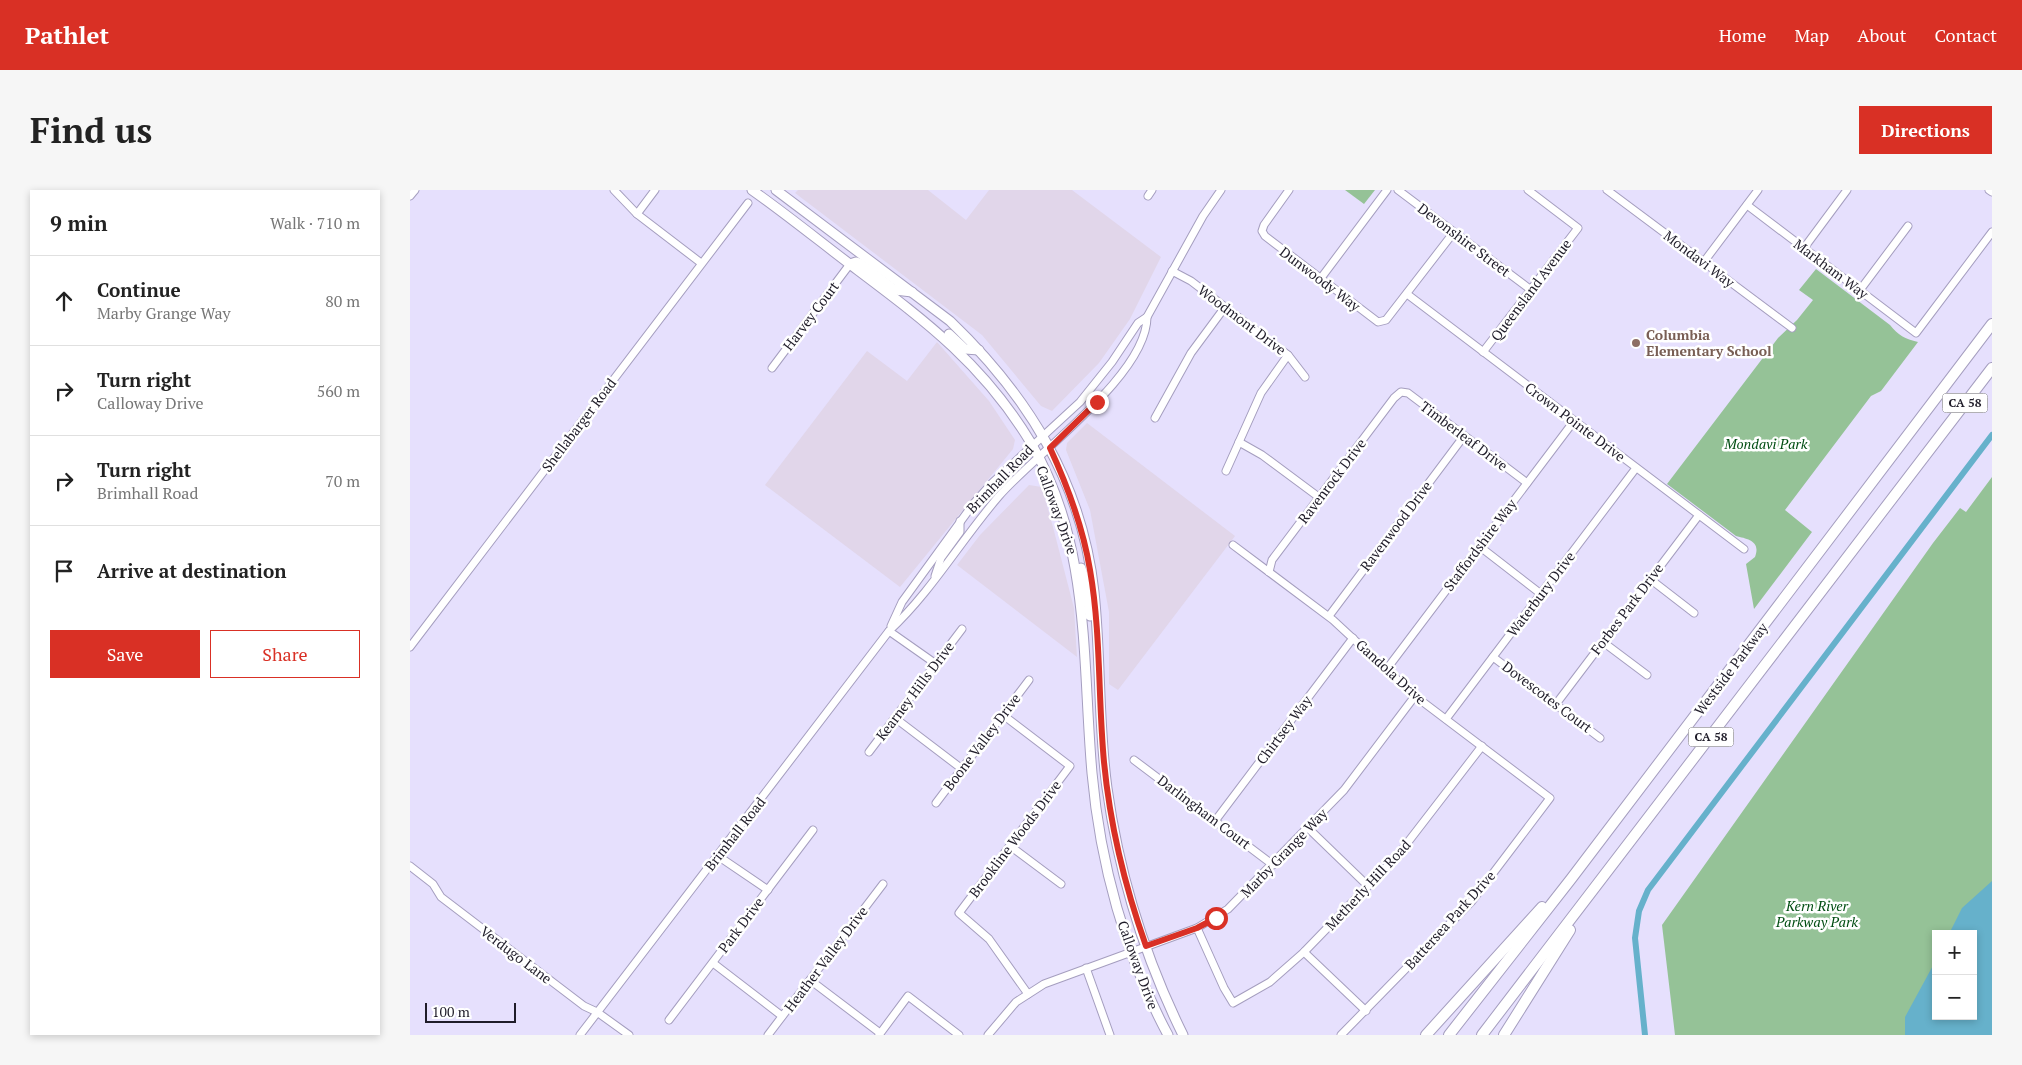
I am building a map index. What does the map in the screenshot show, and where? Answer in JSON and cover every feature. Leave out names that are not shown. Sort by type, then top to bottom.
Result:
[{"type":"highway","name":"Westside Parkway","points":[[1449,1035],[1571,879],[1992,324]]},
{"type":"highway","name":"Westside Parkway","points":[[1482,1035],[1992,368]]},
{"type":"highway","points":[[1426,1035],[1540,909],[1571,879]]},
{"type":"highway","points":[[1504,1035],[1595,888]]},
{"type":"main road","name":"Calloway Drive","points":[[752,190],[922,318],[972,365],[1000,398],[1032,445],[1062,516],[1075,563],[1084,624],[1095,800],[1111,881],[1131,951],[1157,1014],[1168,1035]]},
{"type":"main road","name":"Calloway Drive","points":[[776,190],[950,321],[980,350],[1011,386],[1044,435],[1069,491],[1084,540],[1093,587],[1097,626],[1104,761],[1111,813],[1124,878],[1146,946],[1183,1035]]},
{"type":"main road","points":[[850,264],[856,262],[861,264],[894,290],[912,292]]},
{"type":"main road","points":[[922,318],[932,319],[965,349],[980,350]]},
{"type":"main road","points":[[1075,563],[1083,571],[1090,616],[1097,626]]},
{"type":"main road","points":[[1084,624],[1090,635],[1092,665],[1099,673]]},
{"type":"street","points":[[410,196],[414,190]]},
{"type":"street","points":[[614,190],[636,214],[701,264]]},
{"type":"street","points":[[636,214],[655,190]]},
{"type":"street","name":"Brimhall Road","points":[[889,631],[902,602],[960,521],[992,483],[1095,384],[1138,324],[1147,317],[1203,216],[1221,190]]},
{"type":"street","name":"Dunwoody Way","points":[[1290,190],[1267,219],[1262,231],[1270,241],[1373,319],[1381,322],[1386,320],[1407,294]]},
{"type":"street","points":[[1321,278],[1387,190]]},
{"type":"street","name":"Devonshire Street","points":[[1398,190],[1531,290]]},
{"type":"street","name":"Queensland Avenue","points":[[1484,352],[1578,228],[1528,190]]},
{"type":"street","name":"Mondavi Way","points":[[1606,190],[1792,328]]},
{"type":"street","points":[[1703,263],[1758,190]]},
{"type":"street","points":[[1804,248],[1847,190]]},
{"type":"street","name":"Shellabarger Road","points":[[410,647],[748,203]]},
{"type":"street","name":"Markham Way","points":[[1747,205],[1916,333],[1992,232]]},
{"type":"street","points":[[1860,290],[1908,226]]},
{"type":"street","points":[[1407,294],[1454,232]]},
{"type":"street","name":"Harvey Court","points":[[772,368],[850,264]]},
{"type":"street","name":"Woodmont Drive","points":[[1172,271],[1191,281],[1288,354],[1305,377]]},
{"type":"street","name":"Crown Pointe Drive","points":[[1407,294],[1744,549]]},
{"type":"street","points":[[1155,418],[1191,353],[1225,308]]},
{"type":"street","name":"Brimhall Road","points":[[580,1035],[889,631],[913,609],[1000,494],[1085,415],[1117,378],[1147,331],[1147,317]]},
{"type":"street","points":[[1226,471],[1261,393],[1288,354]]},
{"type":"street","name":"Timberleaf Drive","points":[[1400,392],[1408,394],[1527,483]]},
{"type":"street","name":"Ravenrock Drive","points":[[1269,572],[1272,560],[1400,392]]},
{"type":"street","name":"Staffordshire Way","points":[[1386,670],[1574,421]]},
{"type":"street","name":"Ravenwood Drive","points":[[1329,616],[1464,436]]},
{"type":"street","points":[[1239,442],[1262,455],[1320,498]]},
{"type":"street","name":"Waterbury Drive","points":[[1446,719],[1636,468]]},
{"type":"street","name":"Forbes Park Drive","points":[[1556,704],[1699,515]]},
{"type":"street","points":[[932,583],[940,558],[960,532],[960,521]]},
{"type":"street","name":"Gandola Drive","points":[[1233,545],[1329,616],[1415,696],[1550,798]]},
{"type":"street","points":[[1479,546],[1541,594]]},
{"type":"street","points":[[1650,579],[1694,613]]},
{"type":"street","name":"Kearney Hills Drive","points":[[869,752],[962,630]]},
{"type":"street","points":[[889,631],[936,664]]},
{"type":"street","name":"Chirtsey Way","points":[[1215,821],[1353,638]]},
{"type":"street","points":[[1603,642],[1647,675]]},
{"type":"street","name":"Dovescotes Court","points":[[1493,657],[1600,738]]},
{"type":"street","name":"Boone Valley Drive","points":[[936,803],[1029,680]]},
{"type":"street","name":"Marby Grange Way","points":[[988,1035],[1006,1012],[1044,984],[1197,928],[1228,909],[1344,790],[1415,696]]},
{"type":"street","name":"Brookline Woods Drive","points":[[1003,715],[1070,766],[959,913],[989,939],[1028,994]]},
{"type":"street","points":[[895,718],[962,769]]},
{"type":"street","name":"Metherly Hill Road","points":[[1197,928],[1224,988],[1233,1003],[1270,982],[1304,952],[1415,834],[1482,746]]},
{"type":"street","name":"Darlingham Court","points":[[1134,760],[1272,865]]},
{"type":"street","name":"Battersea Park Drive","points":[[1341,1035],[1472,901],[1550,798]]},
{"type":"street","points":[[1308,828],[1368,886]]},
{"type":"street","name":"Park Drive","points":[[670,1020],[813,830]]},
{"type":"street","points":[[1010,846],[1061,884]]},
{"type":"street","points":[[718,856],[768,890]]},
{"type":"street","name":"Verdugo Lane","points":[[410,866],[433,884],[441,897],[584,1006],[597,1012],[630,1035]]},
{"type":"street","name":"Heather Valley Drive","points":[[768,1035],[883,884]]},
{"type":"street","points":[[1304,952],[1366,1011]]},
{"type":"street","points":[[712,963],[782,1016]]},
{"type":"street","points":[[1086,968],[1110,1035]]},
{"type":"street","points":[[810,980],[880,1034],[908,996],[959,1035]]},
{"type":"shaded area","points":[[798,190],[928,190],[966,220],[989,190],[1072,190],[1161,257],[1130,319],[1099,363],[1052,411],[1041,406],[982,335],[795,193]]},
{"type":"shaded area","points":[[937,342],[989,401],[1015,440],[1013,449],[900,587],[765,485],[867,351],[907,381]]},
{"type":"shaded area","points":[[1087,423],[1235,536],[1118,690],[1109,684],[1109,612],[1090,510],[1066,450],[1067,443]]},
{"type":"shaded area","points":[[1029,485],[1042,487],[1074,608],[1077,657],[957,565],[980,535]]},
{"type":"green space","points":[[1345,190],[1375,190],[1364,204]]},
{"type":"green space","name":"Mondavi Park","points":[[1816,269],[1890,325],[1899,334],[1918,342],[1881,391],[1871,396],[1785,510],[1812,532],[1754,609],[1746,564],[1755,557],[1755,544],[1736,536],[1667,484],[1778,338],[1797,320],[1813,300],[1799,290]]},
{"type":"green space","name":"Kern River Parkway Park","points":[[1992,477],[1992,1035],[1675,1035],[1662,925],[1933,543],[1960,508],[1966,512]]},
{"type":"water","points":[[1992,881],[1992,1035],[1905,1035],[1905,1017],[1932,967],[1932,1020],[1977,1020],[1977,930],[1951,930],[1962,908]]},
{"type":"waterway","points":[[1645,1035],[1635,938],[1639,911],[1648,890],[1992,435]]},
{"type":"place","name":"Columbia Elementary School","points":[[1636,343]]},
{"type":"route","points":[[1097,402],[1050,448],[1076,511],[1090,568],[1097,626],[1104,761],[1111,813],[1124,878],[1146,946],[1197,928],[1216,918]]}]
